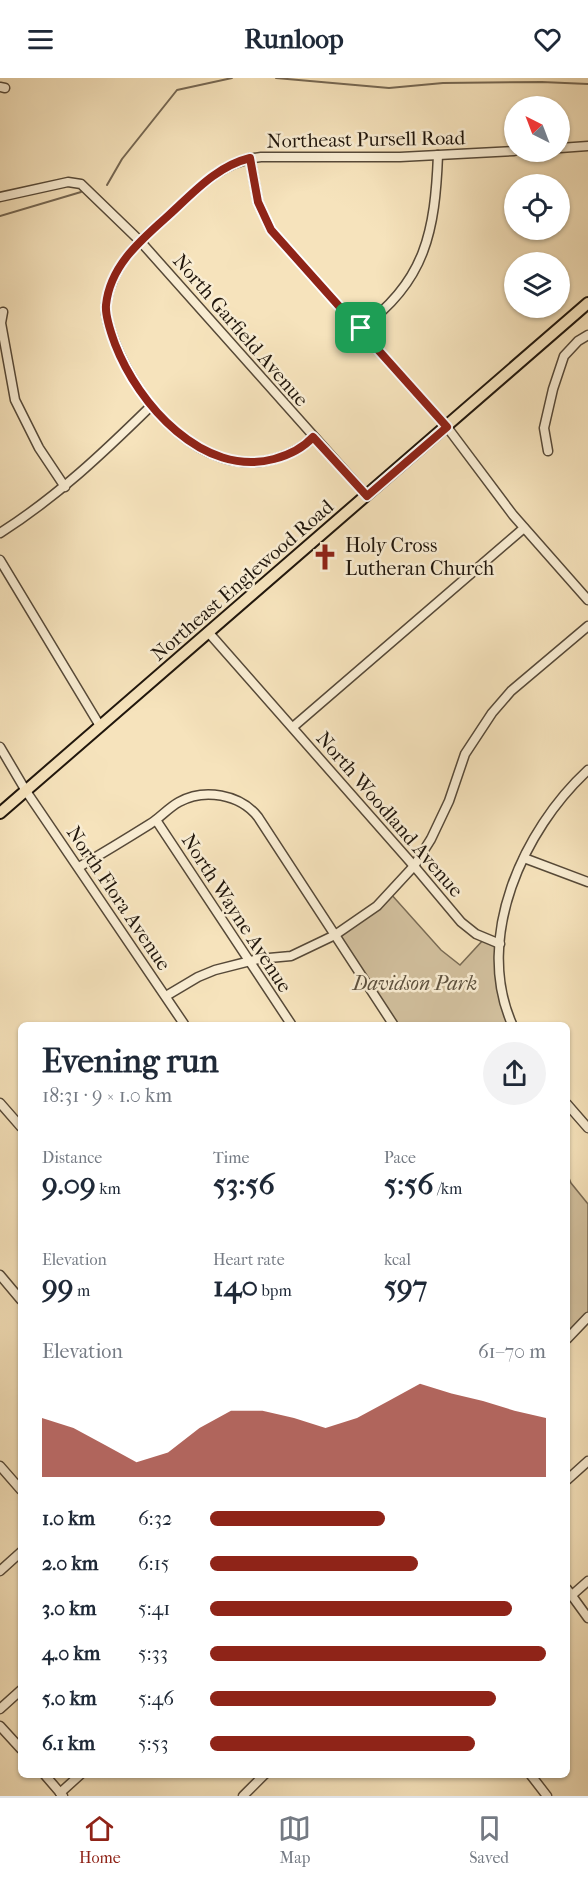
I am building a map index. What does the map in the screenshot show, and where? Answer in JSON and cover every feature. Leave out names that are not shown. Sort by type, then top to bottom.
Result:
[{"type":"main road","name":"Northeast Englewood Road","points":[[0,813],[588,303]]},
{"type":"street","points":[[570,147],[588,146]]},
{"type":"street","name":"Northeast Pursell Road","points":[[313,437],[299,448],[280,457],[260,462],[234,462],[209,452],[174,429],[152,406],[129,374],[120,357],[109,325],[106,306],[120,264],[140,241],[220,170],[250,158],[400,157],[504,151]]},
{"type":"street","points":[[361,328],[375,319],[395,299],[420,261],[436,203],[438,155]]},
{"type":"street","points":[[250,158],[258,202],[271,230],[361,328],[447,427],[524,528],[588,600]]},
{"type":"street","name":"North Garfield Avenue","points":[[0,197],[68,182],[81,184],[140,241],[367,496]]},
{"type":"street","points":[[3,312],[1,323],[15,400],[39,448],[65,487]]},
{"type":"street","points":[[548,450],[544,428],[564,356],[578,341],[588,335]]},
{"type":"street","points":[[0,533],[29,515],[65,487],[152,406]]},
{"type":"street","points":[[293,727],[524,528]]},
{"type":"street","points":[[0,560],[100,726]]},
{"type":"street","points":[[166,996],[198,977],[248,961],[291,956],[335,935],[377,906],[414,866],[431,839],[443,815],[465,754],[492,712],[511,691],[588,626]]},
{"type":"street","name":"North Woodland Avenue","points":[[209,633],[414,866],[460,922],[476,934],[500,944]]},
{"type":"street","name":"North Flora Avenue","points":[[0,747],[26,791],[183,1022]]},
{"type":"street","points":[[511,1022],[499,982],[500,944],[506,906],[524,858],[542,824],[555,805],[588,770]]},
{"type":"street","points":[[79,867],[156,820],[179,802],[193,796],[211,794],[234,799],[247,806],[258,817],[392,1022]]},
{"type":"street","name":"North Wayne Avenue","points":[[156,820],[290,1022]]},
{"type":"street","points":[[524,858],[588,882]]},
{"type":"street","points":[[0,1103],[18,1124]]},
{"type":"street","points":[[570,1107],[588,1128]]},
{"type":"street","points":[[0,1275],[18,1296]]},
{"type":"street","points":[[570,1336],[588,1317]]},
{"type":"street","points":[[570,1476],[588,1461]]},
{"type":"street","points":[[0,1466],[18,1487]]},
{"type":"street","points":[[0,1571],[18,1555]]},
{"type":"street","points":[[570,1591],[588,1581]]},
{"type":"street","points":[[570,1593],[588,1618]]},
{"type":"street","points":[[0,1709],[18,1693]]},
{"type":"street","points":[[0,1726],[18,1746]]},
{"type":"street","points":[[48,1778],[62,1794],[77,1778]]},
{"type":"street","points":[[243,1796],[261,1778]]},
{"type":"street","points":[[533,1778],[547,1796]]},
{"type":"green space","name":"Davidson Park","points":[[390,893],[441,950],[460,965],[485,938],[500,944],[499,965],[513,1022],[392,1022],[335,935]]},
{"type":"green space","points":[[570,1180],[588,1204],[588,1314],[572,1333],[570,1331]]},
{"type":"waterway","points":[[107,185],[122,159],[177,90],[232,78]]},
{"type":"waterway","points":[[276,78],[389,88],[443,83],[588,84]]},
{"type":"waterway","points":[[0,216],[81,192]]},
{"type":"place","name":"Holy Cross Lutheran Church","points":[[325,557]]},
{"type":"route","points":[[250,158],[258,202],[271,230],[361,328],[447,427],[367,496],[313,437],[290,453],[260,462],[234,462],[188,440],[152,406],[129,374],[113,338],[106,306],[120,264],[140,241],[220,170],[250,158]]}]
